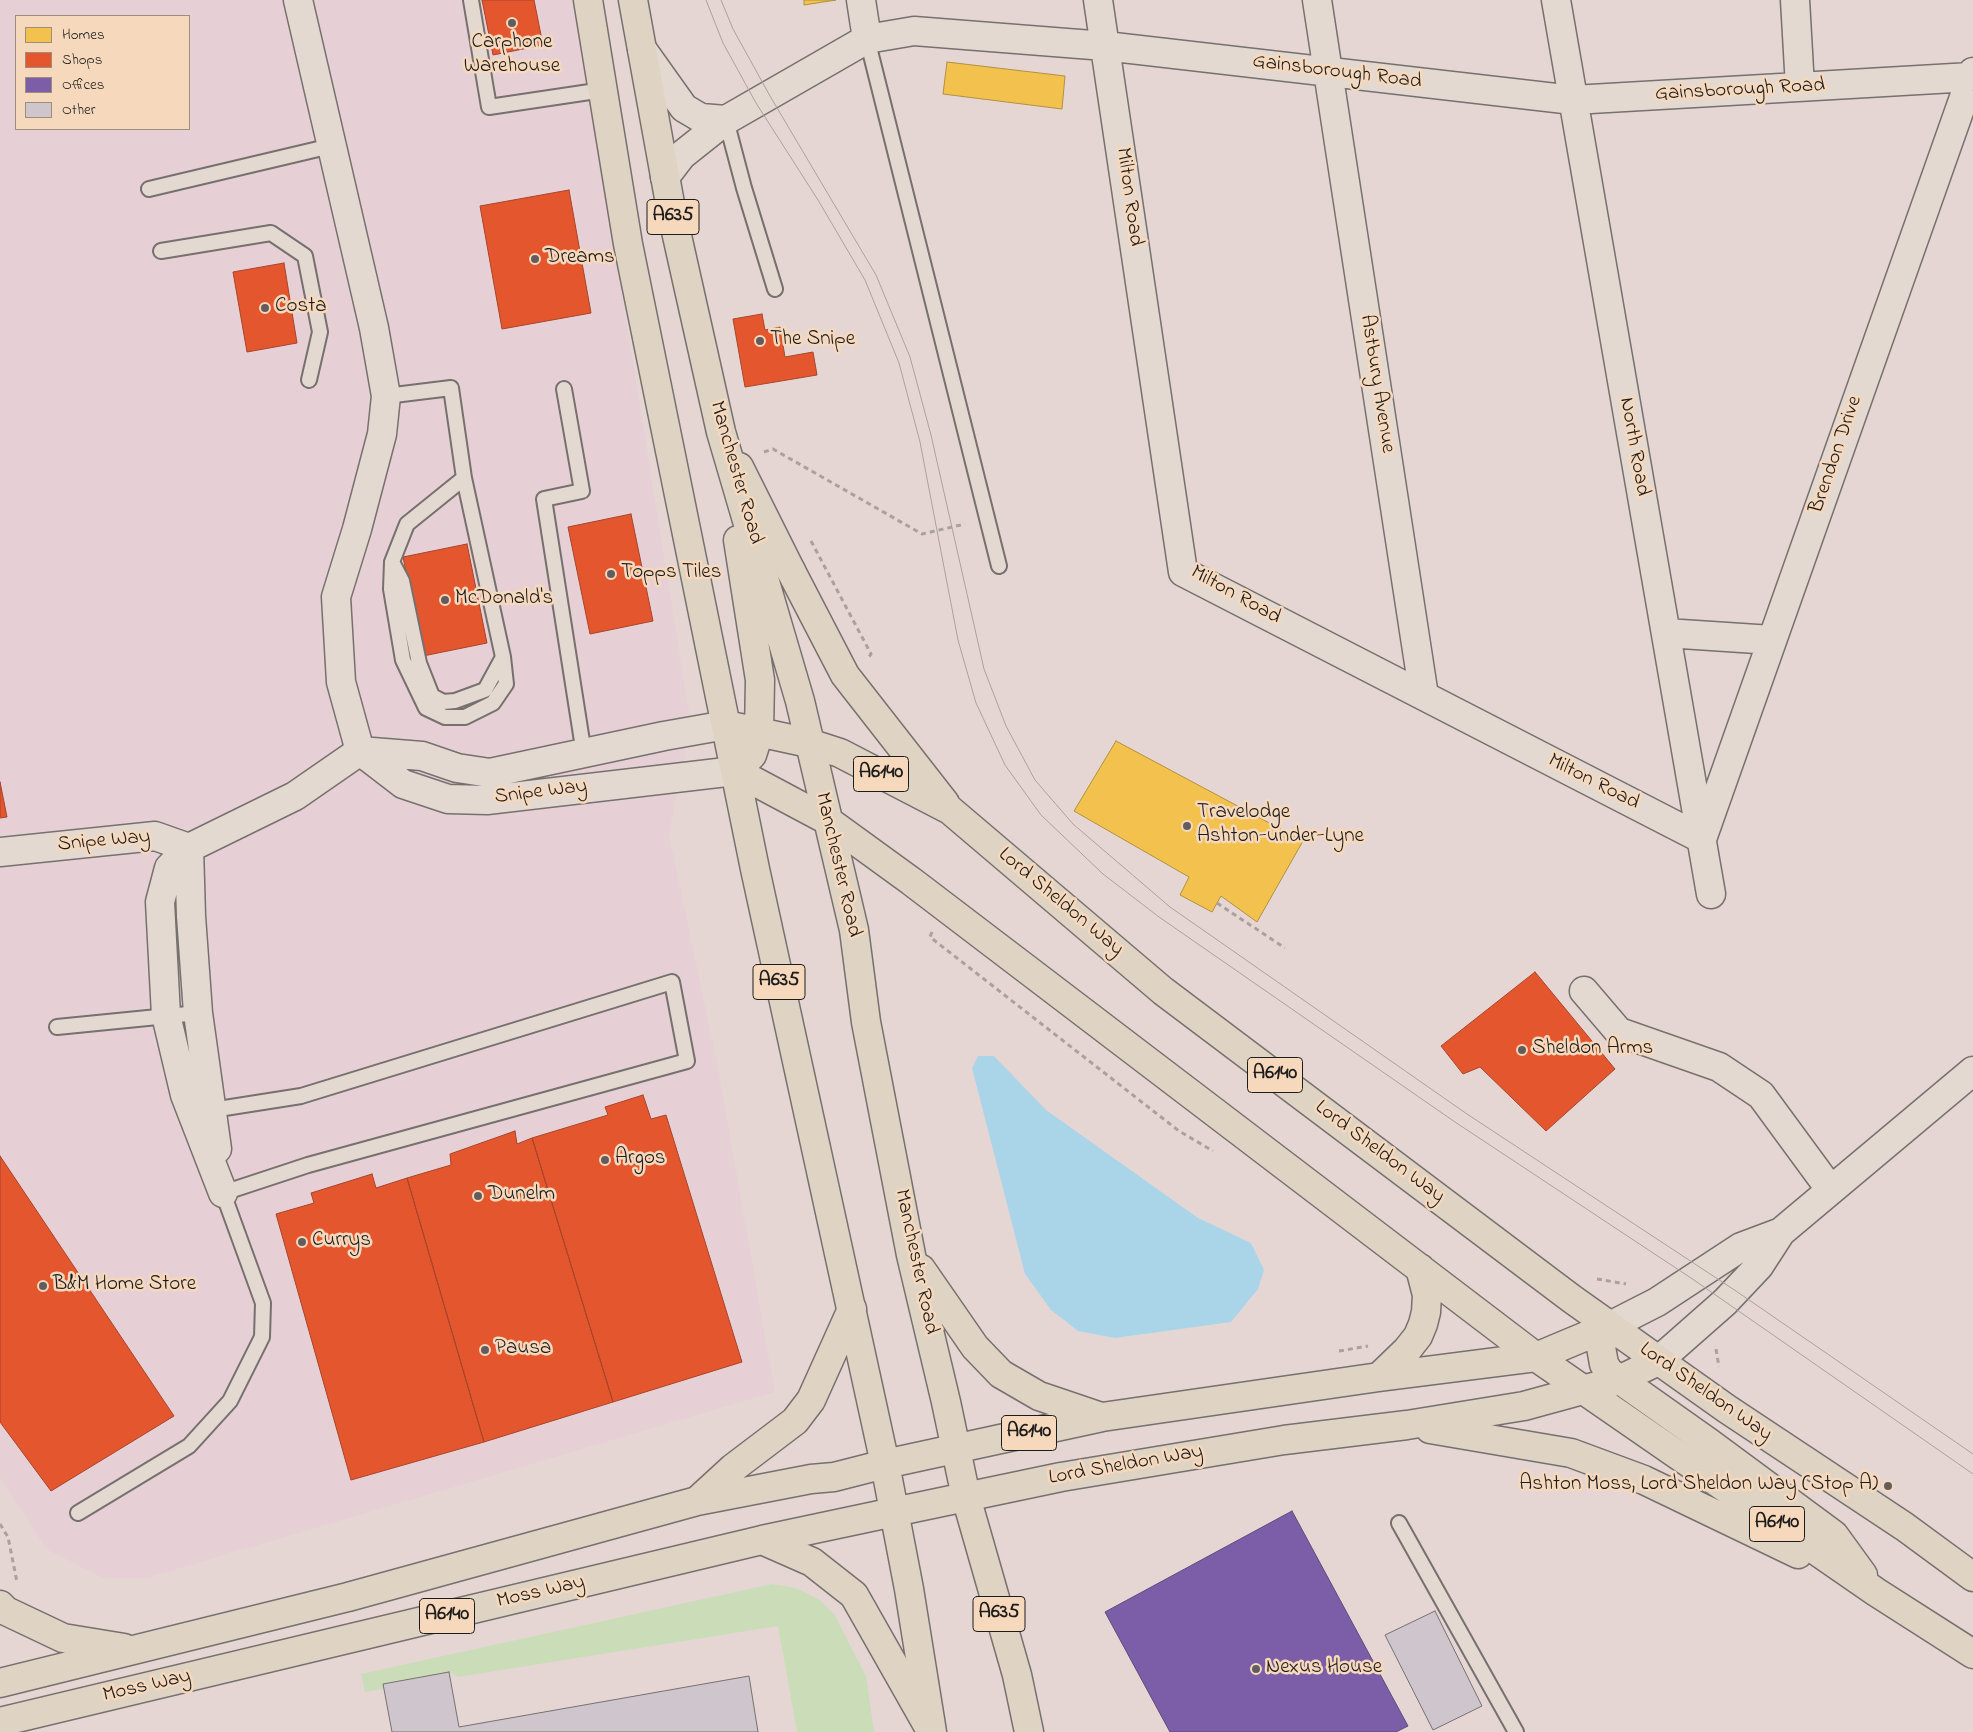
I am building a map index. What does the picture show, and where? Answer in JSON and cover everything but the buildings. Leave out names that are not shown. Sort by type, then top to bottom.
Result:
[{"type":"main road","name":"A635","points":[[588,0],[628,244],[735,771],[885,1464],[909,1588],[932,1732]]},
{"type":"main road","name":"Manchester Road","points":[[633,0],[665,177],[721,432],[800,701],[854,930],[866,1022],[911,1255],[946,1402],[966,1497],[1017,1675],[1029,1732]]},
{"type":"main road","points":[[721,432],[846,675],[950,810]]},
{"type":"main road","points":[[721,432],[760,680],[759,733],[752,755],[735,771]]},
{"type":"main road","name":"Lord Sheldon Way","points":[[726,726],[809,743],[840,753],[950,810],[1163,991],[1658,1361],[1905,1527],[1973,1577]]},
{"type":"main road","name":"A6140","points":[[735,771],[827,820],[942,905],[1536,1357],[1876,1592],[1973,1654]]},
{"type":"main road","points":[[911,1255],[975,1347],[1000,1374],[1039,1396],[1102,1417]]},
{"type":"main road","points":[[1379,1377],[1407,1350],[1418,1336],[1423,1324],[1427,1295],[1420,1268]]},
{"type":"main road","points":[[697,1501],[733,1468],[762,1448],[798,1418],[811,1400],[852,1309]]},
{"type":"main road","points":[[1610,1326],[1604,1335],[1601,1347],[1604,1364],[1609,1372],[1834,1535],[1876,1592]]},
{"type":"main road","name":"A6140","points":[[885,1464],[1102,1417],[1379,1377],[1536,1357],[1610,1326]]},
{"type":"main road","name":"A6140","points":[[1583,1390],[1619,1380],[1658,1361]]},
{"type":"main road","name":"Lord Sheldon Way","points":[[966,1497],[1048,1479],[1284,1440],[1407,1425],[1524,1406],[1583,1390]]},
{"type":"main road","points":[[1407,1425],[1571,1453],[1644,1480],[1876,1592]]},
{"type":"main road","name":"Moss Way","points":[[0,1683],[348,1597],[697,1501],[811,1479],[834,1477],[885,1464]]},
{"type":"main road","name":"Moss Way","points":[[0,1722],[762,1540],[966,1497]]},
{"type":"main road","points":[[762,1540],[812,1562],[854,1595],[932,1732]]},
{"type":"main road","points":[[9,1595],[6,1612],[64,1638],[136,1650]]},
{"type":"street","points":[[223,1193],[185,1095],[166,1015],[160,902],[169,868],[189,848],[295,796],[360,751],[341,682],[336,597],[357,529],[382,434],[386,396],[374,328],[298,0]]},
{"type":"street","points":[[861,0],[867,39]]},
{"type":"street","points":[[1098,0],[1105,46]]},
{"type":"street","name":"Astbury Avenue","points":[[1317,0],[1424,696]]},
{"type":"street","name":"North Road","points":[[1556,0],[1711,894]]},
{"type":"street","points":[[1794,0],[1800,87]]},
{"type":"street","name":"Gainsborough Road","points":[[665,177],[682,155],[726,120],[867,39],[914,31],[1105,46],[1573,100],[1800,87],[1972,74]]},
{"type":"street","name":"Milton Road","points":[[1105,46],[1184,572],[1702,839]]},
{"type":"street","points":[[642,49],[684,108],[700,118],[726,120]]},
{"type":"street","name":"Brendon Drive","points":[[1702,839],[1972,74]]},
{"type":"street","points":[[1666,633],[1772,640]]},
{"type":"street","name":"Snipe Way","points":[[360,751],[422,756],[456,768],[490,773],[664,736],[726,726]]},
{"type":"street","name":"Snipe Way","points":[[360,751],[403,784],[448,798],[487,800],[735,771]]},
{"type":"street","name":"Snipe Way","points":[[0,852],[156,836],[189,848]]},
{"type":"street","points":[[189,848],[191,916],[198,1013],[223,1193]]},
{"type":"street","points":[[1584,991],[1619,1032],[1719,1067],[1761,1095],[1830,1190]]},
{"type":"street","points":[[1658,1361],[1736,1291],[1759,1266],[1781,1232],[1973,1071]]},
{"type":"street","points":[[1610,1326],[1657,1302],[1741,1247],[1781,1232]]},
{"type":"lane","points":[[471,0],[489,107],[603,90]]},
{"type":"lane","points":[[867,39],[998,566]]},
{"type":"lane","points":[[726,120],[744,188],[775,289]]},
{"type":"lane","points":[[149,189],[331,146]]},
{"type":"lane","points":[[161,252],[271,233],[305,256],[320,332],[309,380]]},
{"type":"lane","points":[[386,396],[451,388],[464,478],[503,658],[506,684],[493,702],[465,717],[445,717],[426,708],[403,660],[391,589],[392,562],[407,524],[464,478]]},
{"type":"lane","points":[[564,389],[582,491],[544,499],[584,754]]},
{"type":"lane","points":[[78,1513],[189,1446],[230,1401],[262,1337],[263,1303],[223,1193],[308,1165],[687,1061],[672,982],[301,1096],[212,1110]]},
{"type":"lane","points":[[57,1027],[198,1013]]},
{"type":"lane","points":[[1399,1523],[1516,1732]]},
{"type":"path","points":[[769,460],[764,452],[773,449],[922,534],[966,524],[968,532]]},
{"type":"path","points":[[811,540],[871,654],[868,663]]},
{"type":"path","points":[[1217,903],[1285,948]]},
{"type":"path","points":[[942,905],[930,937],[1179,1131],[1219,1154]]},
{"type":"path","points":[[1335,1352],[1372,1346]]},
{"type":"path","points":[[0,1524],[8,1537],[9,1595]]},
{"type":"shaded area","points":[[0,0],[575,0],[691,724],[669,834],[718,1067],[775,1392],[147,1578],[103,1578],[46,1549],[0,1477]]},
{"type":"green space","points":[[772,1584],[796,1588],[820,1600],[834,1614],[866,1676],[874,1732],[797,1732],[778,1626],[458,1677],[449,1672],[384,1684],[384,1689],[365,1692],[361,1674]]},
{"type":"water","points":[[978,1056],[994,1056],[1046,1110],[1198,1218],[1251,1243],[1264,1270],[1258,1289],[1231,1322],[1115,1338],[1078,1331],[1051,1310],[1025,1274],[972,1068]]},
{"type":"tram line","points":[[706,0],[723,43],[756,103],[818,200],[865,280],[899,363],[920,442],[958,640],[976,703],[1005,765],[1041,815],[1103,874],[1159,917],[1455,1122],[1694,1280],[1973,1474]]},
{"type":"tram line","points":[[721,0],[733,29],[770,96],[876,275],[910,357],[931,435],[984,669],[1006,726],[1035,780],[1073,824],[1170,907],[1467,1114],[1736,1291],[1973,1454]]},
{"type":"place","name":"Carphone Warehouse","points":[[512,23]]},
{"type":"place","name":"Dreams","points":[[535,259]]},
{"type":"place","name":"Costa","points":[[265,308]]},
{"type":"place","name":"The Snipe","points":[[760,341]]},
{"type":"place","name":"Topps Tiles","points":[[611,574]]},
{"type":"place","name":"McDonald's","points":[[445,600]]},
{"type":"place","name":"Travelodge Ashton-under-Lyne","points":[[1187,826]]},
{"type":"place","name":"Sheldon Arms","points":[[1522,1050]]},
{"type":"place","name":"Argos","points":[[605,1160]]},
{"type":"place","name":"Dunelm","points":[[478,1196]]},
{"type":"place","name":"Currys","points":[[302,1242]]},
{"type":"place","name":"B&M Home Store","points":[[43,1286]]},
{"type":"place","name":"Pausa","points":[[485,1350]]},
{"type":"place","name":"Ashton Moss, Lord Sheldon Way (Stop A)","points":[[1888,1486]]},
{"type":"place","name":"Nexus House","points":[[1256,1669]]}]
